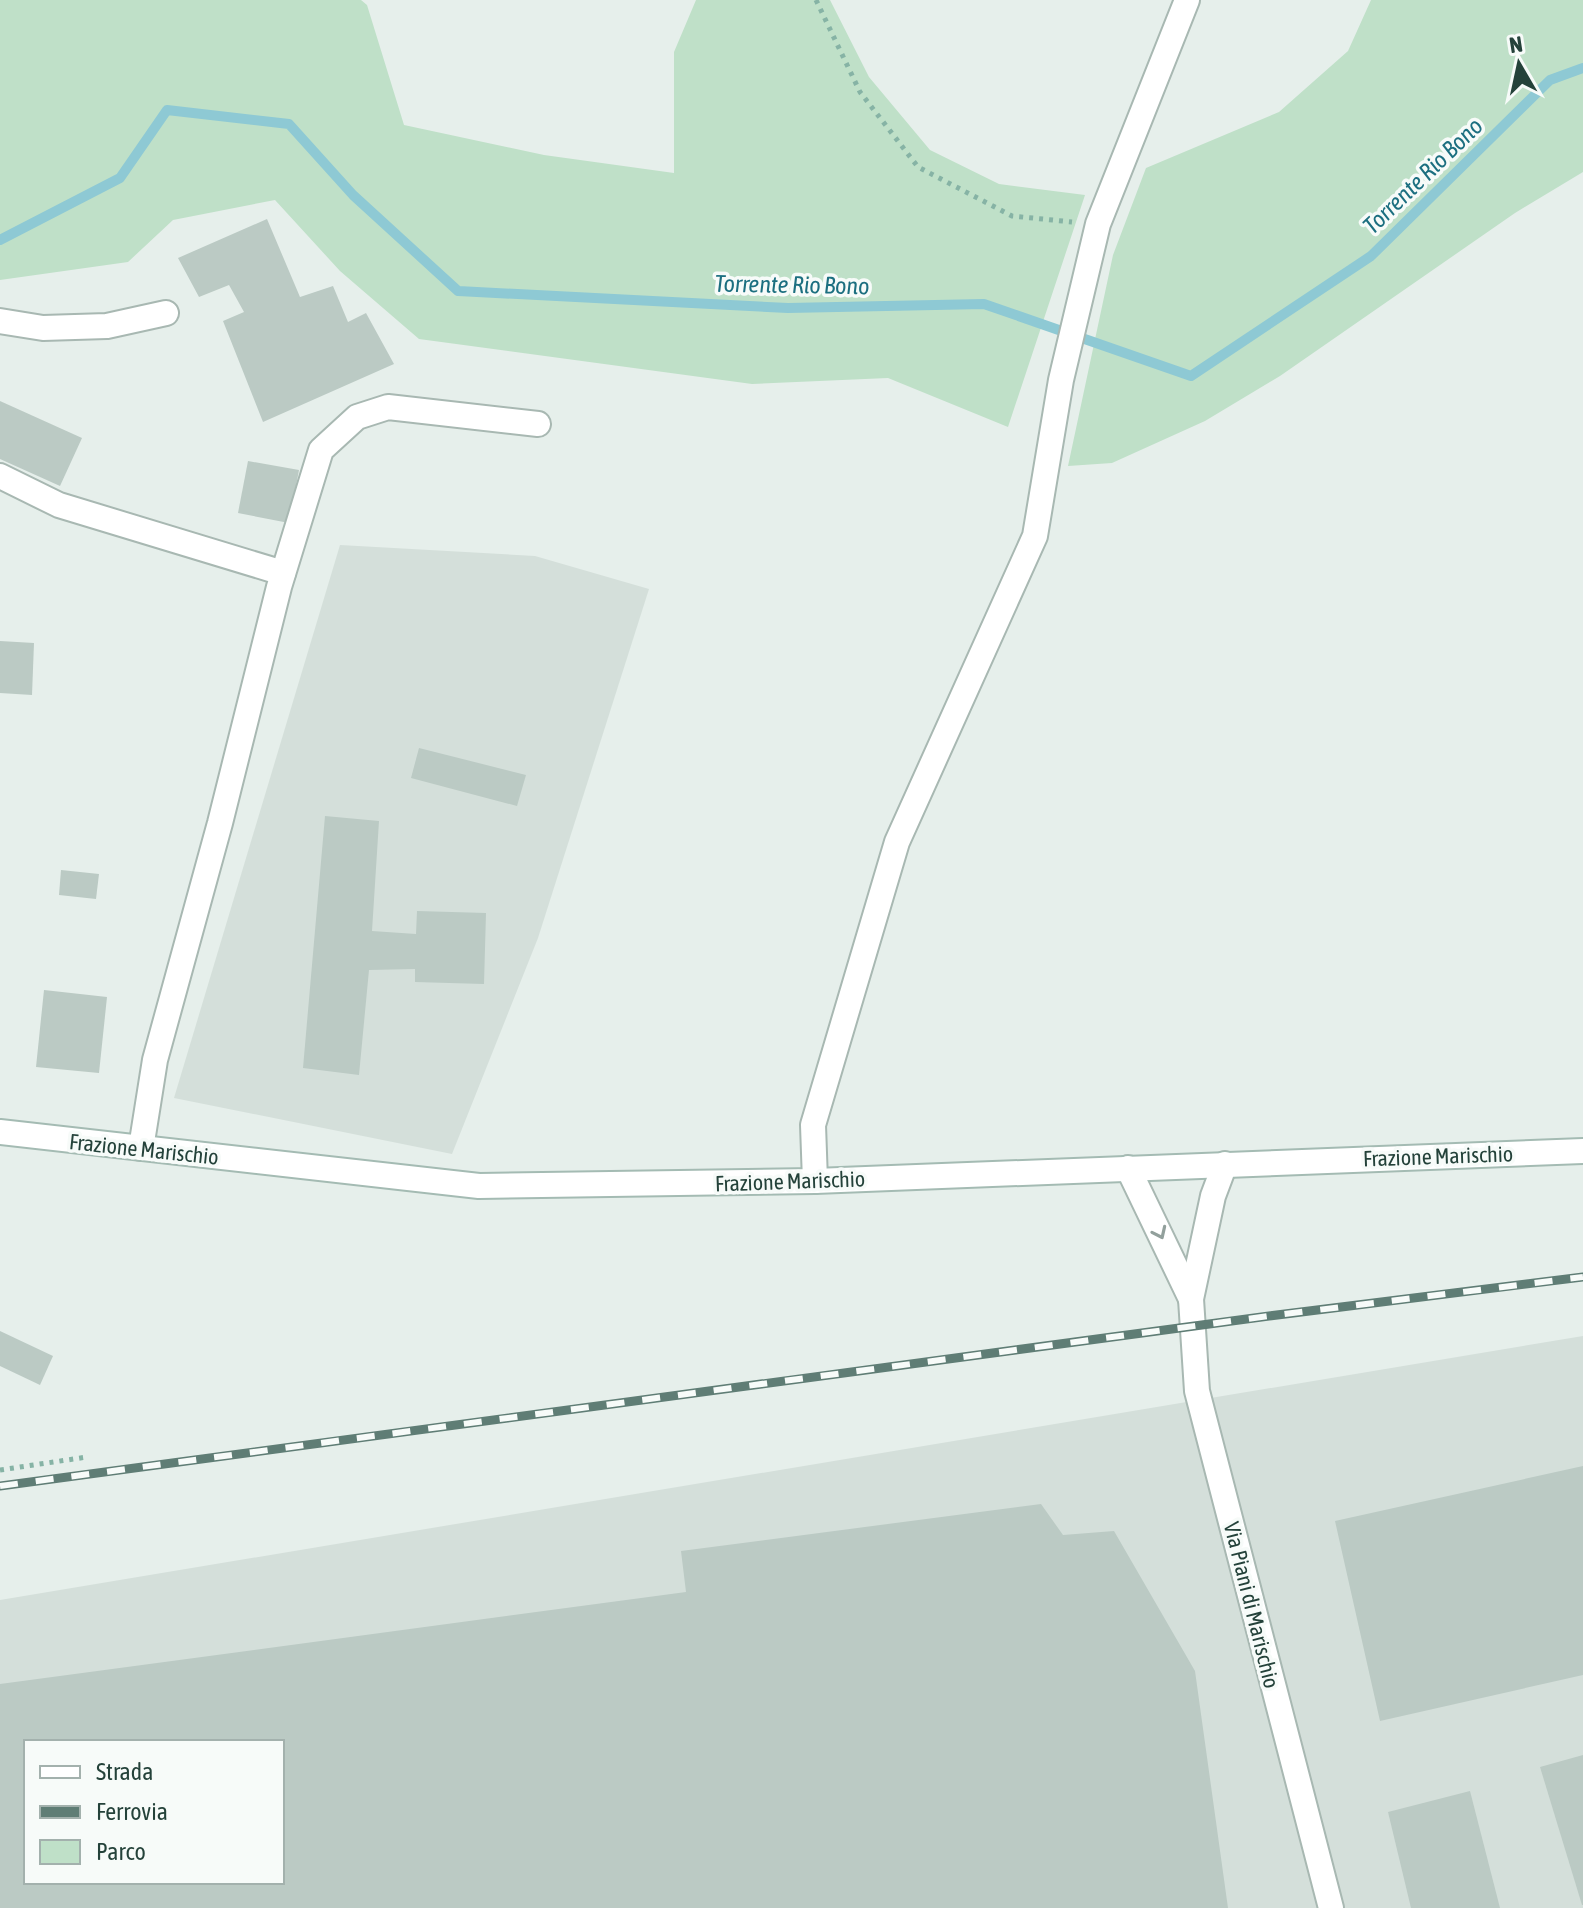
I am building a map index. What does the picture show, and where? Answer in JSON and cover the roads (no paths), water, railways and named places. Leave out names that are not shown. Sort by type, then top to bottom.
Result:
[{"type":"street","points":[[815,1181],[813,1125],[897,842],[1035,536],[1061,380],[1098,224],[1187,0]]},
{"type":"street","points":[[0,321],[43,328],[107,326],[166,313]]},
{"type":"street","points":[[141,1148],[155,1060],[220,823],[283,573],[321,450],[357,417],[388,407],[538,424]]},
{"type":"street","points":[[0,476],[59,505],[283,573]]},
{"type":"street","name":"Frazione Marischio","points":[[0,1132],[479,1186],[815,1181],[1583,1151]]},
{"type":"street","points":[[1191,1299],[1213,1196],[1225,1164]]},
{"type":"street","points":[[1128,1168],[1191,1299]]},
{"type":"street","name":"Via Piani di Marischio","points":[[1191,1299],[1197,1391],[1331,1908]]},
{"type":"waterway","name":"Torrente Rio Bono","points":[[0,240],[120,178],[167,110],[289,124],[353,195],[458,291],[788,308],[984,304],[1191,376],[1371,256],[1550,80],[1583,68]]},
{"type":"railway","points":[[0,1486],[1269,1316],[1583,1277]]}]
